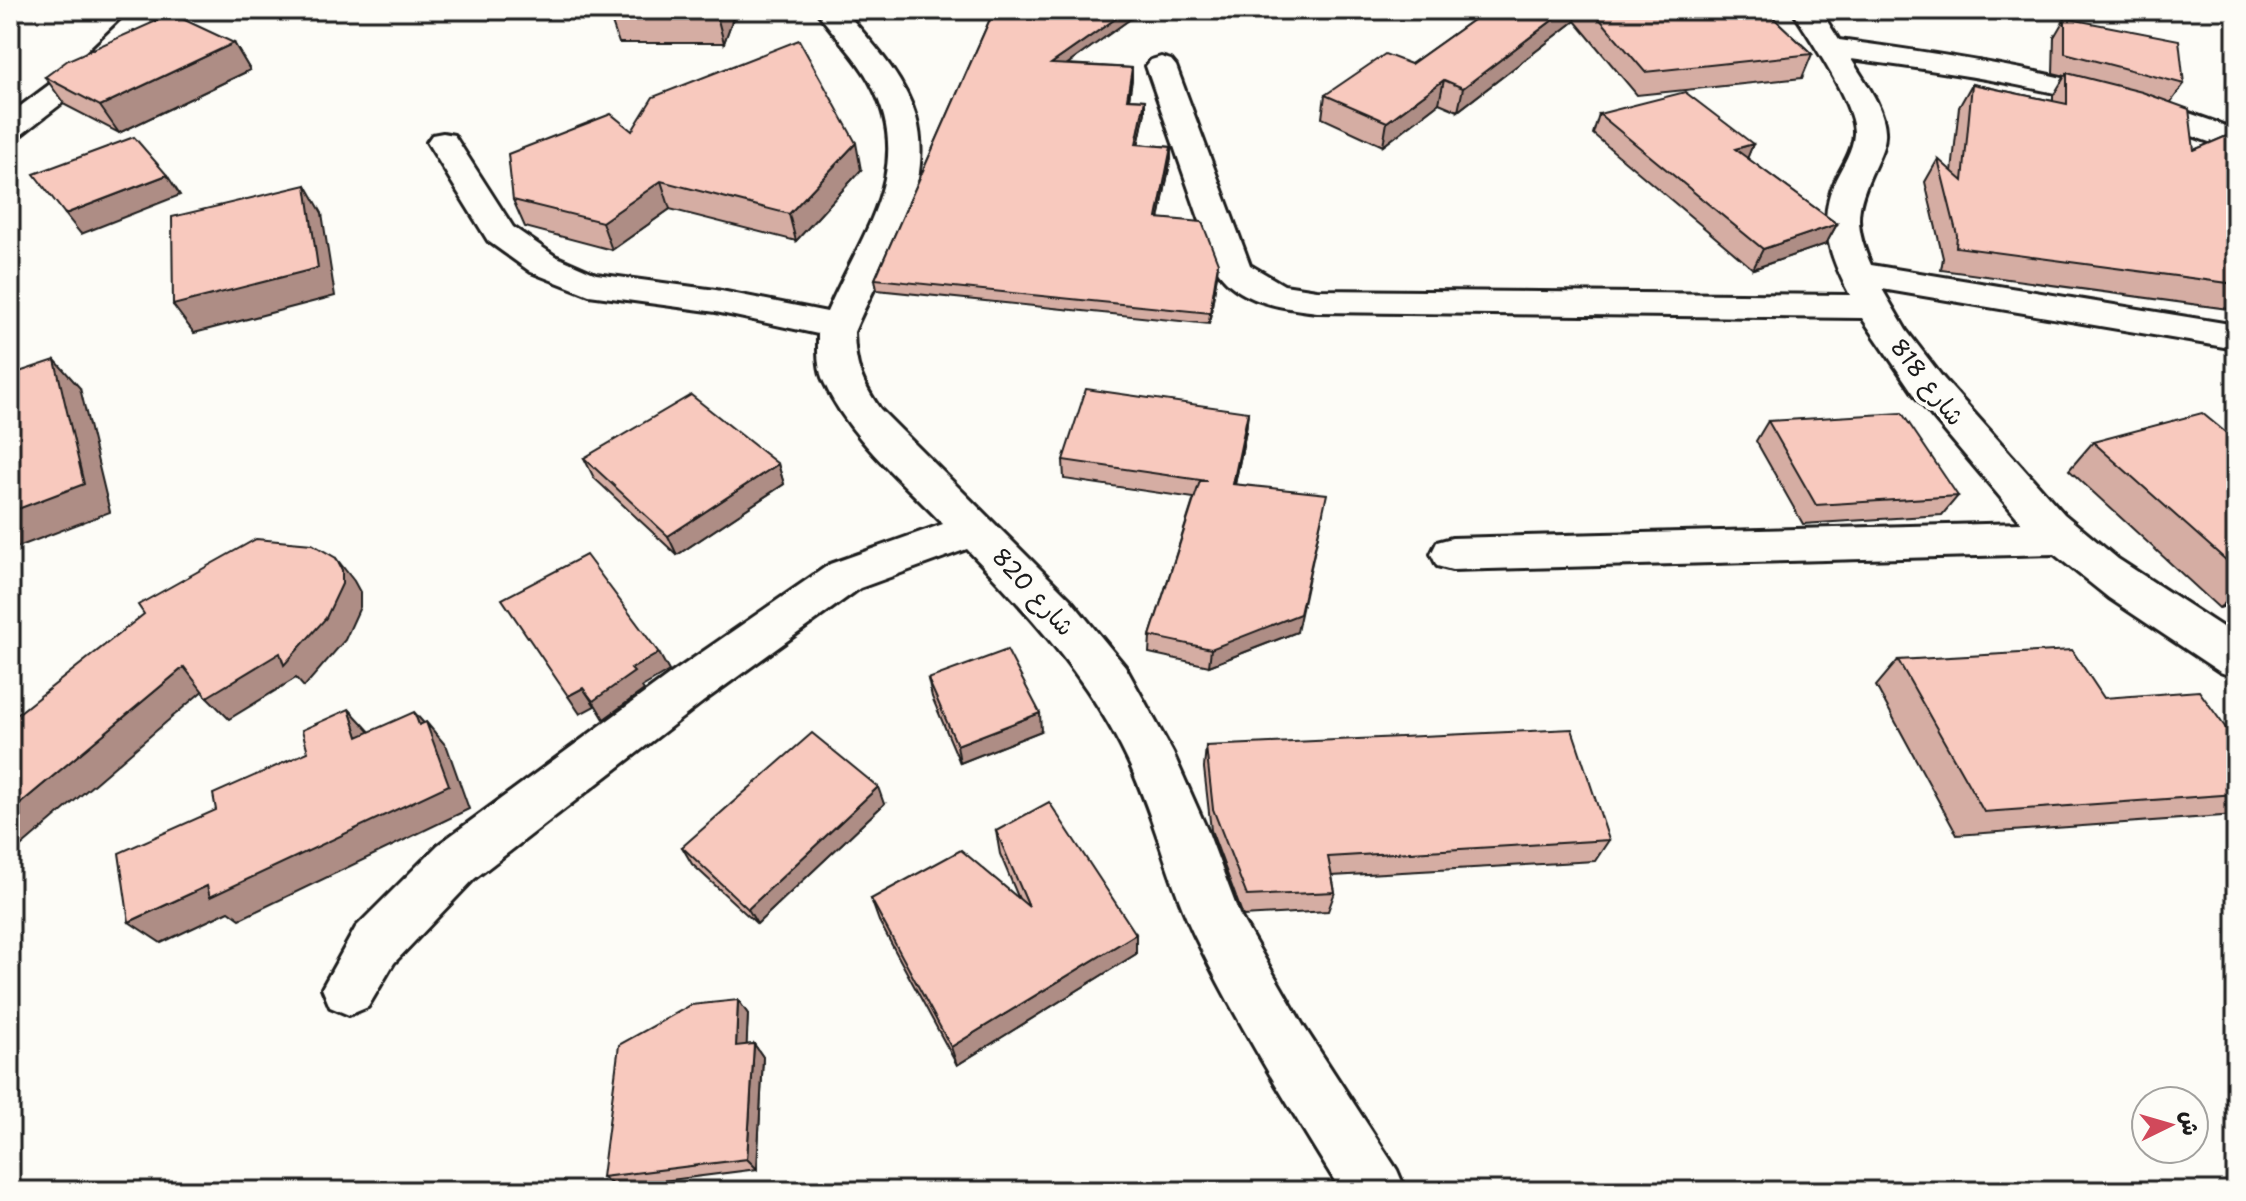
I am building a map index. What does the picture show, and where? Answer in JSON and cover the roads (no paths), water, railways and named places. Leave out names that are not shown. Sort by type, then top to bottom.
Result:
[{"type":"street","points":[[10,128],[78,78],[149,10]]},
{"type":"street","name":"شارع 820","points":[[830,10],[887,86],[905,127],[906,174],[895,205],[838,326],[836,353],[842,381],[866,419],[1053,610],[1109,680],[1149,753],[1183,832],[1217,926],[1284,1047],[1376,1191]]},
{"type":"street","name":"شارع 818","points":[[1806,10],[1862,103],[1871,130],[1863,160],[1844,193],[1841,226],[1857,274],[1906,359],[2011,485],[2064,538],[2141,597],[2236,659]]},
{"type":"street","points":[[1827,47],[2019,76],[2150,111],[2236,141]]},
{"type":"street","points":[[1161,66],[1234,270],[1245,282],[1265,291],[1317,301],[1874,307]]},
{"type":"street","points":[[443,142],[500,234],[543,264],[589,284],[716,301],[838,326]]},
{"type":"street","points":[[1857,274],[2236,337]]},
{"type":"street","points":[[349,988],[375,945],[456,862],[688,687],[845,576],[975,529]]},
{"type":"street","points":[[1452,554],[2064,538]]}]
